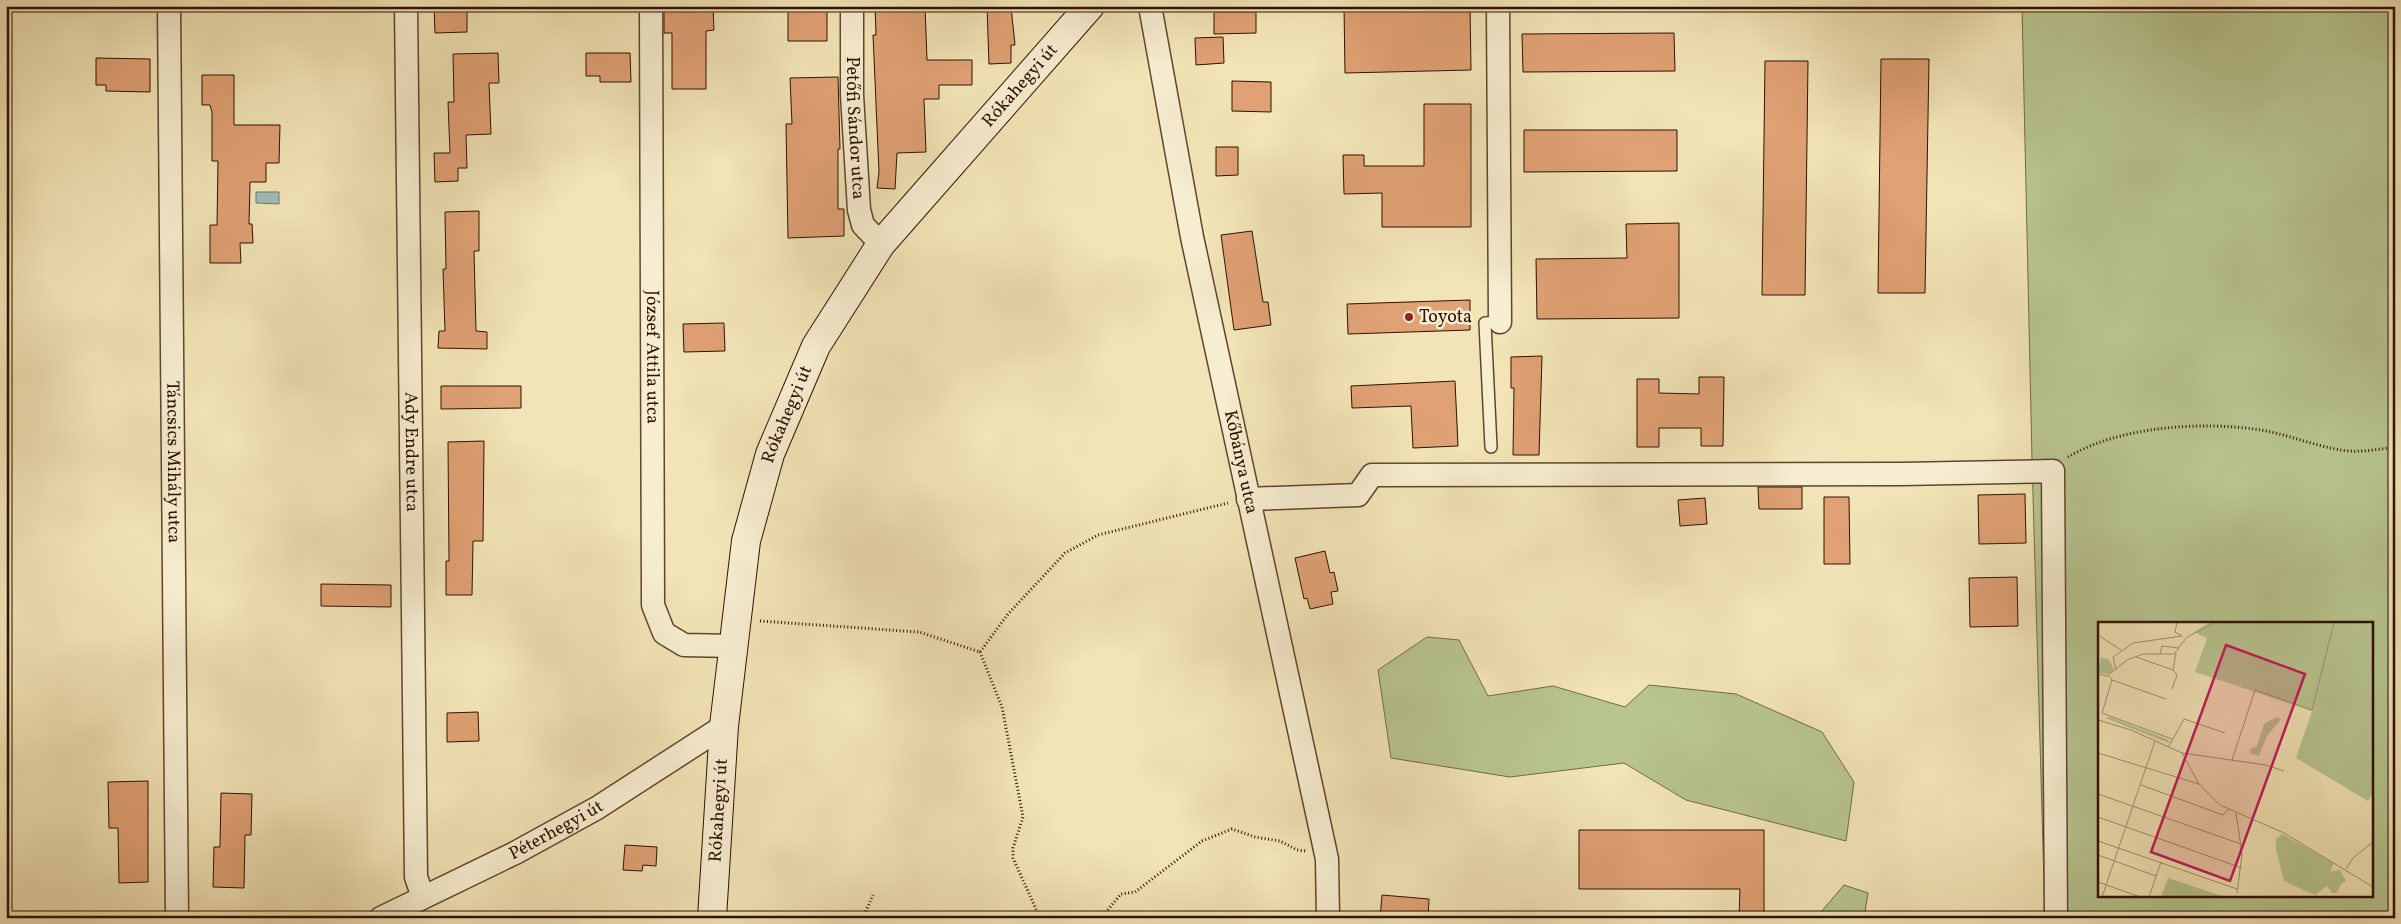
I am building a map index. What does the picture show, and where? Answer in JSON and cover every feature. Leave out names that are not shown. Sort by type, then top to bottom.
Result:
[{"type":"street","name":"Táncsics Mihály utca","points":[[170,6],[177,918]]},
{"type":"street","name":"Ady Endre utca","points":[[406,6],[416,877],[423,897]]},
{"type":"street","name":"József Attila utca","points":[[651,6],[653,605],[664,632],[684,645],[735,633]]},
{"type":"street","name":"Petőfi Sándor utca","points":[[852,6],[852,95],[859,210],[863,225],[881,244]]},
{"type":"street","name":"Rókahegyi út","points":[[712,918],[724,726],[746,541],[770,454],[816,346],[881,244],[1090,6]]},
{"type":"street","name":"Kőbánya utca","points":[[1150,6],[1192,237],[1327,859],[1328,918]]},
{"type":"street","points":[[1498,6],[1500,322]]},
{"type":"street","points":[[1248,499],[1358,495],[1372,475],[1902,474],[2053,471],[2056,918]]},
{"type":"street","name":"Péterhegyi út","points":[[381,918],[515,853],[597,808],[724,726]]},
{"type":"lane","points":[[1491,447],[1485,323],[1500,322]]},
{"type":"path","points":[[2053,471],[2068,457],[2093,444],[2140,432],[2202,426],[2260,430],[2352,451],[2395,447]]},
{"type":"path","points":[[980,652],[1008,614],[1064,552],[1098,535],[1248,499]]},
{"type":"path","points":[[735,633],[919,632],[980,652]]},
{"type":"path","points":[[980,652],[1002,707],[1023,817],[1013,848],[1012,858],[1040,918]]},
{"type":"path","points":[[1101,918],[1121,894],[1135,892],[1202,841],[1232,829],[1255,837],[1280,841],[1296,850],[1315,852],[1324,848]]},
{"type":"path","points":[[863,918],[873,895]]},
{"type":"green space","points":[[2022,6],[2395,6],[2395,918],[2045,918]]},
{"type":"green space","points":[[1427,637],[1459,640],[1488,696],[1553,686],[1625,707],[1649,685],[1736,694],[1822,732],[1854,782],[1846,841],[1686,800],[1624,763],[1510,777],[1391,758],[1378,670]]},
{"type":"green space","points":[[1844,885],[1868,893],[1864,918],[1819,918],[1821,912]]},
{"type":"water","points":[[256,192],[279,192],[279,204],[256,203]]},
{"type":"building","points":[[434,6],[467,6],[467,32],[435,33]]},
{"type":"building","points":[[713,6],[714,30],[706,31],[706,89],[672,89],[672,33],[664,33],[664,7]]},
{"type":"building","points":[[875,6],[925,6],[927,60],[972,60],[972,85],[939,85],[939,99],[924,99],[926,152],[897,153],[895,189],[877,188],[879,172],[873,35],[876,35]]},
{"type":"building","points":[[1344,6],[1470,6],[1471,70],[1345,73]]},
{"type":"building","points":[[987,7],[1011,7],[1015,45],[1011,45],[1011,63],[989,64]]},
{"type":"building","points":[[788,11],[827,11],[827,41],[788,41]]},
{"type":"building","points":[[1214,12],[1256,12],[1256,33],[1214,34]]},
{"type":"building","points":[[1674,33],[1675,71],[1523,72],[1522,34]]},
{"type":"building","points":[[1223,37],[1224,63],[1196,65],[1195,38]]},
{"type":"building","points":[[498,53],[499,83],[489,83],[491,134],[466,135],[467,168],[458,168],[458,181],[435,182],[434,153],[450,153],[448,102],[454,102],[453,54]]},
{"type":"building","points":[[586,53],[630,53],[631,82],[600,82],[600,76],[586,76]]},
{"type":"building","points":[[96,58],[150,59],[150,92],[106,91],[106,85],[96,85]]},
{"type":"building","points":[[1881,59],[1929,59],[1925,293],[1878,293]]},
{"type":"building","points":[[1765,61],[1808,61],[1805,295],[1762,295]]},
{"type":"building","points":[[202,75],[234,75],[234,125],[280,125],[279,163],[266,163],[266,182],[250,182],[249,224],[252,224],[253,243],[240,243],[241,263],[210,263],[210,225],[217,225],[218,161],[212,161],[212,112],[210,105],[202,105]]},
{"type":"building","points":[[838,77],[840,149],[838,149],[838,209],[844,209],[844,236],[788,238],[786,124],[792,124],[790,78]]},
{"type":"building","points":[[1232,81],[1271,82],[1271,112],[1232,111]]},
{"type":"building","points":[[1424,104],[1471,104],[1471,227],[1382,227],[1382,193],[1344,194],[1343,155],[1364,155],[1364,166],[1424,166]]},
{"type":"building","points":[[1524,130],[1677,130],[1677,171],[1524,172]]},
{"type":"building","points":[[1216,147],[1238,147],[1238,175],[1216,176]]},
{"type":"building","points":[[479,211],[479,251],[474,251],[476,331],[487,332],[487,349],[438,348],[439,331],[445,331],[443,269],[446,269],[445,212]]},
{"type":"building","points":[[1679,223],[1679,318],[1537,319],[1536,259],[1627,258],[1626,224]]},
{"type":"building","points":[[1252,231],[1263,302],[1268,302],[1271,325],[1234,330],[1221,235]]},
{"type":"building","name":"Toyota","points":[[1470,300],[1470,330],[1348,334],[1347,304]]},
{"type":"building","points":[[724,323],[725,351],[684,352],[683,324]]},
{"type":"building","points":[[1542,356],[1539,455],[1513,455],[1514,388],[1511,388],[1511,357]]},
{"type":"building","points":[[1699,377],[1724,377],[1723,446],[1701,446],[1701,428],[1659,428],[1659,447],[1637,447],[1637,379],[1659,379],[1659,393],[1699,394]]},
{"type":"building","points":[[1455,381],[1458,446],[1413,448],[1411,406],[1352,408],[1351,386]]},
{"type":"building","points":[[441,386],[521,386],[521,408],[441,409]]},
{"type":"building","points":[[484,441],[483,541],[473,541],[472,595],[446,595],[446,561],[449,561],[448,442]]},
{"type":"building","points":[[1758,487],[1802,487],[1802,509],[1759,509]]},
{"type":"building","points":[[2025,494],[2026,543],[1979,544],[1978,495]]},
{"type":"building","points":[[1824,497],[1849,497],[1850,564],[1824,564]]},
{"type":"building","points":[[1705,498],[1707,524],[1680,526],[1678,500]]},
{"type":"building","points":[[1325,551],[1330,573],[1334,572],[1338,591],[1331,592],[1333,604],[1310,609],[1307,598],[1304,599],[1295,558]]},
{"type":"building","points":[[2017,577],[2018,626],[1970,627],[1969,578]]},
{"type":"building","points":[[321,584],[391,585],[391,607],[321,606]]},
{"type":"building","points":[[478,712],[479,741],[447,742],[447,713]]},
{"type":"building","points":[[148,781],[148,882],[119,883],[118,828],[109,828],[108,782]]},
{"type":"building","points":[[221,793],[252,794],[251,835],[245,835],[244,888],[213,887],[214,847],[220,847]]},
{"type":"building","points":[[1579,830],[1764,830],[1764,918],[1739,918],[1740,889],[1579,889]]},
{"type":"building","points":[[625,845],[657,847],[656,866],[643,865],[642,871],[623,870]]},
{"type":"building","points":[[1382,895],[1429,899],[1428,918],[1380,918]]},
{"type":"place","name":"Toyota","points":[[1409,317]]}]
